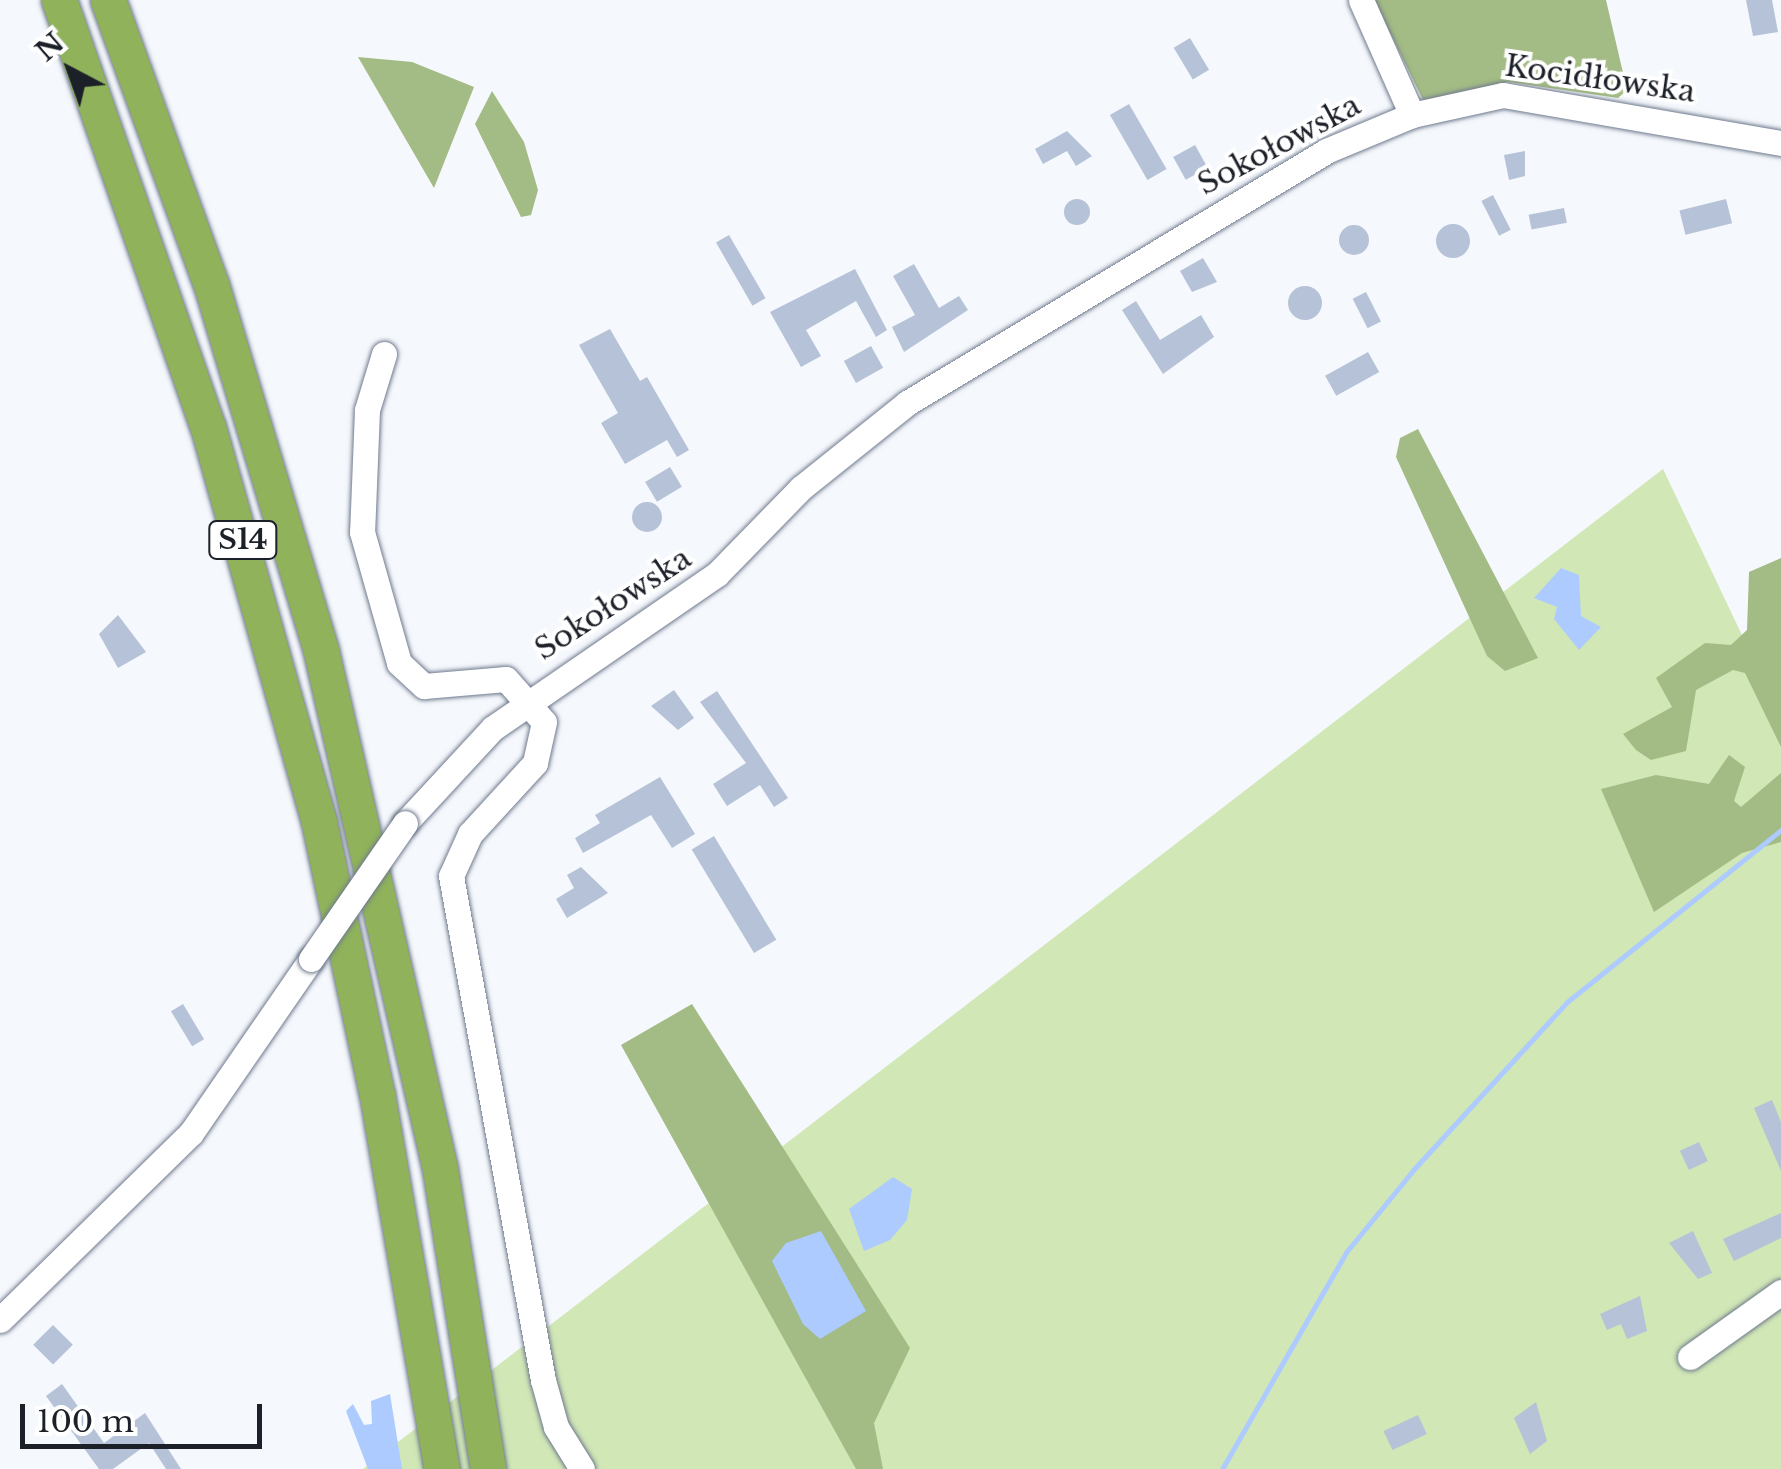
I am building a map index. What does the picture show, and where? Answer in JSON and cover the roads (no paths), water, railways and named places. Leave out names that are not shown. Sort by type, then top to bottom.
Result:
[{"type":"highway","name":"S14","points":[[59,0],[208,427],[319,822],[378,1094],[442,1469]]},
{"type":"highway","name":"S14","points":[[108,0],[205,267],[321,651],[428,1110],[488,1469]]},
{"type":"street","points":[[1361,0],[1412,115]]},
{"type":"street","name":"Kocidłowska","points":[[1412,115],[1518,95],[1781,143]]},
{"type":"street","name":"Sokołowska","points":[[0,1320],[192,1133],[405,824],[456,762],[529,698],[718,574],[824,467],[940,380],[1300,165],[1412,115]]},
{"type":"street","points":[[384,354],[367,410],[362,532],[399,663],[424,686],[490,676],[529,698],[544,722],[544,742],[535,763],[456,852],[452,891],[484,1028],[543,1380],[556,1427],[582,1469]]},
{"type":"street","points":[[1690,1357],[1781,1292]]},
{"type":"water","points":[[1561,568],[1579,575],[1581,616],[1601,627],[1579,650],[1554,619],[1557,607],[1534,598]]},
{"type":"water","points":[[893,1177],[912,1189],[907,1220],[890,1240],[864,1251],[849,1209]]},
{"type":"water","points":[[821,1231],[866,1311],[820,1339],[803,1324],[772,1261],[786,1243]]},
{"type":"water","points":[[390,1394],[402,1469],[368,1469],[346,1411],[353,1404],[364,1425],[372,1424],[371,1401]]},
{"type":"waterway","points":[[1222,1469],[1347,1251],[1414,1169],[1567,1002],[1781,830]]}]
